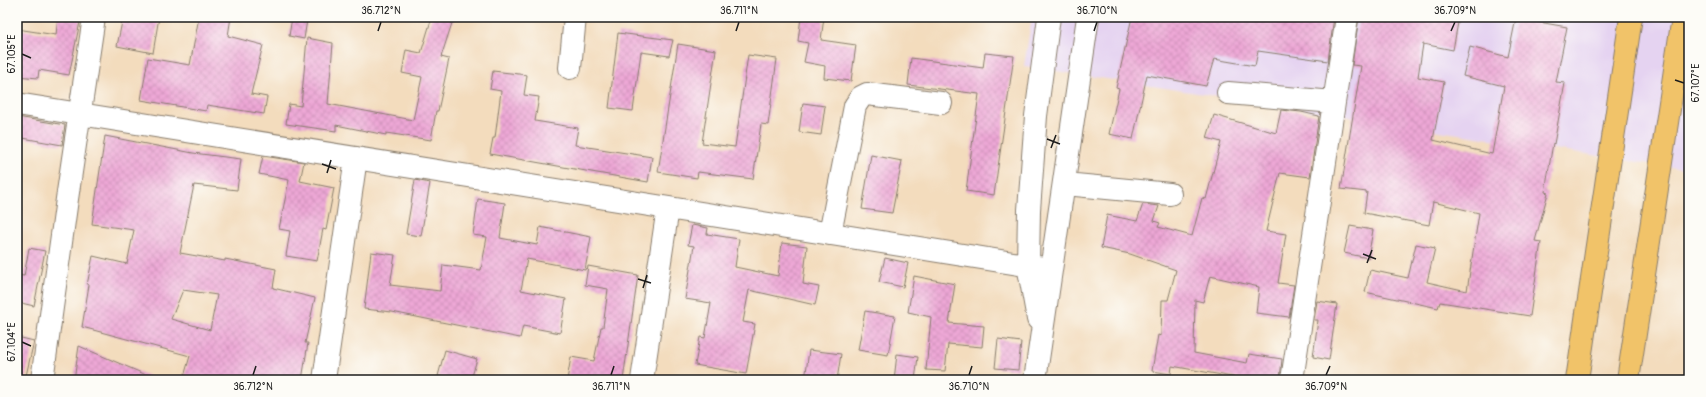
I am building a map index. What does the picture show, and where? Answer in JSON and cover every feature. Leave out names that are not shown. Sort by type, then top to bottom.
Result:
[{"type":"main road","points":[[1576,380],[1630,17]]},
{"type":"main road","points":[[1628,380],[1685,24]]},
{"type":"street","points":[[42,380],[94,17]]},
{"type":"street","points":[[570,68],[576,17]]},
{"type":"street","points":[[1042,336],[1028,266],[1029,210],[1036,116],[1049,17]]},
{"type":"street","points":[[1036,380],[1088,17]]},
{"type":"street","points":[[1292,380],[1347,17]]},
{"type":"street","points":[[1228,93],[1334,102]]},
{"type":"street","points":[[830,234],[855,106],[861,97],[868,94],[940,103]]},
{"type":"street","points":[[17,104],[1051,269]]},
{"type":"street","points":[[324,380],[356,158]]},
{"type":"street","points":[[1065,184],[1170,194]]},
{"type":"street","points":[[642,380],[668,208]]},
{"type":"shaded area","points":[[1032,17],[1689,17],[1689,170],[1024,66]]},
{"type":"building","points":[[58,17],[81,17],[69,75],[39,70],[38,78],[17,76],[17,29],[56,35]]},
{"type":"building","points":[[123,17],[159,17],[153,53],[117,46]]},
{"type":"building","points":[[199,17],[231,17],[228,36],[263,45],[251,94],[267,97],[264,114],[207,105],[206,111],[141,100],[148,58],[190,65]]},
{"type":"building","points":[[292,17],[307,20],[304,39],[289,36]]},
{"type":"building","points":[[432,17],[454,17],[441,57],[449,59],[438,111],[436,111],[431,140],[386,133],[386,135],[336,125],[336,131],[286,124],[289,104],[301,106],[307,38],[333,43],[328,104],[413,120],[422,77],[402,73],[406,50],[421,53]]},
{"type":"building","points":[[801,17],[824,17],[821,40],[856,45],[851,81],[824,78],[825,66],[804,62],[808,43],[798,41]]},
{"type":"building","points":[[1132,17],[1334,17],[1328,61],[1258,51],[1255,66],[1214,59],[1206,86],[1147,75],[1133,139],[1109,134],[1119,89],[1116,88]]},
{"type":"building","points":[[1359,17],[1459,17],[1453,50],[1423,44],[1418,77],[1444,82],[1433,140],[1492,154],[1504,86],[1463,76],[1470,47],[1508,57],[1516,18],[1567,27],[1556,82],[1565,83],[1545,192],[1548,193],[1535,241],[1541,242],[1530,316],[1440,302],[1438,308],[1365,292],[1370,270],[1408,278],[1416,244],[1435,248],[1427,282],[1467,291],[1479,213],[1433,202],[1429,225],[1364,213],[1367,192],[1341,189],[1361,66],[1352,65]]},
{"type":"building","points":[[618,33],[673,40],[669,56],[641,52],[633,111],[609,108]]},
{"type":"building","points":[[678,44],[716,50],[702,143],[735,147],[748,55],[777,59],[768,125],[761,124],[753,179],[698,172],[697,178],[658,172]]},
{"type":"building","points":[[985,53],[1014,56],[994,195],[966,191],[979,94],[908,85],[911,58],[983,68]]},
{"type":"building","points":[[493,71],[527,75],[524,95],[539,97],[535,121],[578,128],[575,145],[652,157],[648,182],[490,154],[493,138],[495,138],[501,91],[490,89]]},
{"type":"building","points":[[803,103],[825,106],[821,135],[799,132]]},
{"type":"building","points":[[1281,110],[1319,116],[1310,177],[1280,173],[1266,231],[1286,234],[1278,283],[1294,285],[1289,317],[1256,313],[1259,287],[1210,276],[1203,302],[1195,300],[1194,353],[1247,363],[1249,354],[1282,359],[1280,380],[1249,380],[1172,366],[1171,374],[1152,371],[1158,335],[1161,336],[1162,300],[1168,300],[1176,270],[1130,254],[1101,248],[1107,215],[1137,221],[1143,204],[1159,206],[1154,221],[1160,223],[1158,227],[1192,236],[1202,198],[1206,199],[1221,142],[1207,138],[1214,115],[1276,133]]},
{"type":"building","points":[[17,117],[65,125],[62,145],[17,137]]},
{"type":"building","points":[[105,136],[193,153],[241,159],[237,190],[194,185],[180,253],[225,261],[225,259],[276,269],[273,288],[315,298],[305,343],[308,343],[302,380],[183,380],[190,356],[82,327],[89,285],[87,285],[93,256],[127,264],[134,230],[92,224]],"holes":[[[183,290],[217,295],[210,330],[171,319]]]},
{"type":"building","points":[[871,155],[902,161],[892,213],[862,209]]},
{"type":"building","points":[[263,156],[304,162],[300,181],[334,188],[326,230],[323,229],[317,261],[286,256],[290,231],[279,229],[289,180],[259,174]]},
{"type":"building","points":[[415,180],[430,183],[421,236],[406,234]]},
{"type":"building","points":[[478,199],[505,203],[500,238],[537,245],[540,227],[591,237],[585,270],[527,259],[521,290],[566,299],[560,333],[523,326],[520,338],[392,312],[364,309],[371,252],[395,255],[390,285],[440,291],[443,265],[481,270],[487,237],[473,235]]},
{"type":"building","points":[[692,225],[708,228],[707,234],[739,239],[735,267],[778,276],[782,243],[807,246],[803,284],[819,287],[815,305],[749,290],[743,322],[755,324],[746,374],[695,365],[700,337],[705,338],[711,303],[685,299],[694,246],[688,245]]},
{"type":"building","points":[[1350,226],[1373,230],[1368,258],[1344,253]]},
{"type":"building","points":[[29,248],[45,251],[34,306],[17,302],[17,275],[24,276]]},
{"type":"building","points":[[885,258],[908,263],[903,287],[879,282]]},
{"type":"building","points":[[588,266],[638,275],[623,380],[567,380],[571,357],[594,361],[601,327],[603,327],[608,289],[585,285]]},
{"type":"building","points":[[914,276],[955,284],[949,323],[984,326],[982,347],[948,344],[945,371],[926,370],[931,317],[908,312]]},
{"type":"building","points":[[1317,301],[1337,304],[1329,360],[1313,357],[1318,320],[1314,320]]},
{"type":"building","points":[[865,311],[895,316],[888,355],[858,350]]},
{"type":"building","points":[[17,337],[34,341],[25,380],[17,380]]},
{"type":"building","points":[[998,339],[1021,342],[1018,370],[995,368]]},
{"type":"building","points":[[79,346],[158,380],[74,380]]},
{"type":"building","points":[[445,350],[477,359],[471,380],[453,380],[438,376]]},
{"type":"building","points":[[809,350],[841,354],[837,380],[805,380]]},
{"type":"building","points":[[897,354],[918,357],[915,380],[894,380]]}]
